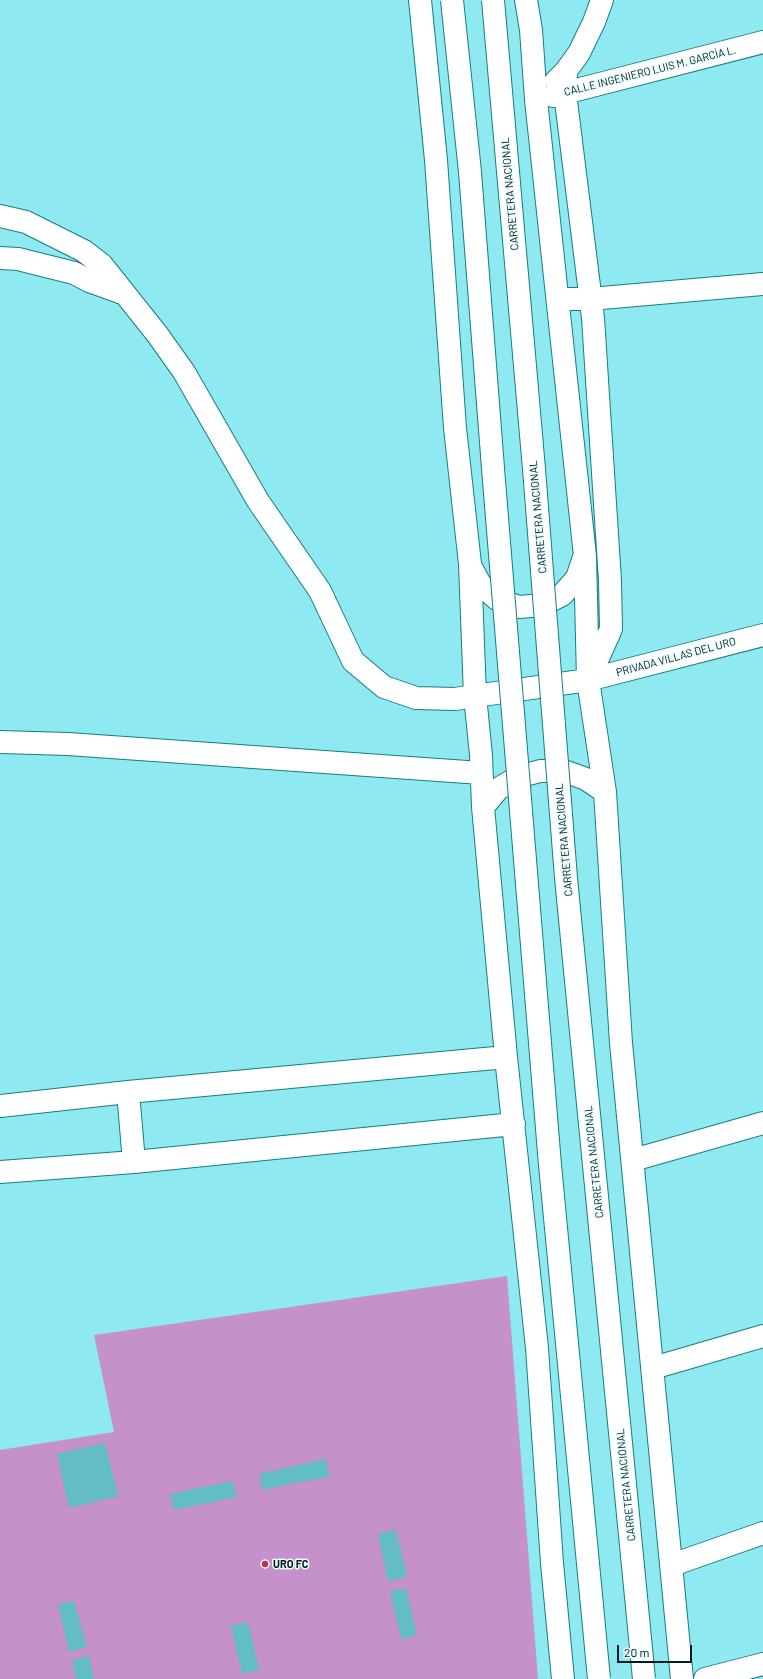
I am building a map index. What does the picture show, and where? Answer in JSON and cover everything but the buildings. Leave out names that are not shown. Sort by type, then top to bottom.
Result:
[{"type":"main road","points":[[420,0],[436,160],[455,428],[470,564],[475,696],[483,807],[506,1057],[537,1348],[552,1563],[563,1679]]},
{"type":"main road","points":[[452,0],[470,172],[494,488],[550,1165],[599,1679]]},
{"type":"main road","name":"CARRETERA NACIONAL","points":[[492,0],[534,469],[566,878],[644,1679]]},
{"type":"main road","points":[[526,0],[584,556],[588,680],[605,792],[621,1043],[682,1679]]},
{"type":"main road","points":[[536,100],[566,71],[579,53],[594,22],[602,0]]},
{"type":"main road","name":"CALLE INGENIERO LUIS M. GARCÍA L.","points":[[536,100],[763,42]]},
{"type":"main road","points":[[566,71],[565,93],[590,299],[610,582],[611,630],[588,680]]},
{"type":"main road","name":"PRIVADA VILLAS DEL URO","points":[[0,216],[26,222],[84,251],[102,265],[157,334],[184,372],[258,501],[320,591],[353,661],[384,687],[416,698],[456,699],[588,680],[763,634]]},
{"type":"main road","points":[[0,258],[18,259],[74,273],[89,281],[125,294]]},
{"type":"main road","points":[[558,299],[590,299],[763,284]]},
{"type":"main road","points":[[470,564],[480,584],[497,599],[519,607],[542,605],[562,595],[577,578],[584,556]]},
{"type":"main road","points":[[0,742],[68,744],[481,773]]},
{"type":"main road","points":[[483,807],[498,789],[518,777],[540,771],[564,772],[586,779],[605,792]]},
{"type":"main road","points":[[0,1106],[128,1092],[506,1057]]},
{"type":"main road","points":[[128,1092],[134,1162]]},
{"type":"main road","points":[[633,1160],[763,1123]]},
{"type":"main road","points":[[0,1172],[134,1162],[514,1124]]},
{"type":"main road","points":[[653,1368],[763,1336]]},
{"type":"main road","points":[[672,1565],[763,1533]]},
{"type":"main road","points":[[705,1679],[763,1664]]},
{"type":"shaded area","name":"URO FC","points":[[507,1276],[538,1679],[0,1679],[0,1450],[114,1432],[94,1335]]},
{"type":"place","name":"URO FC","points":[[265,1564]]}]
